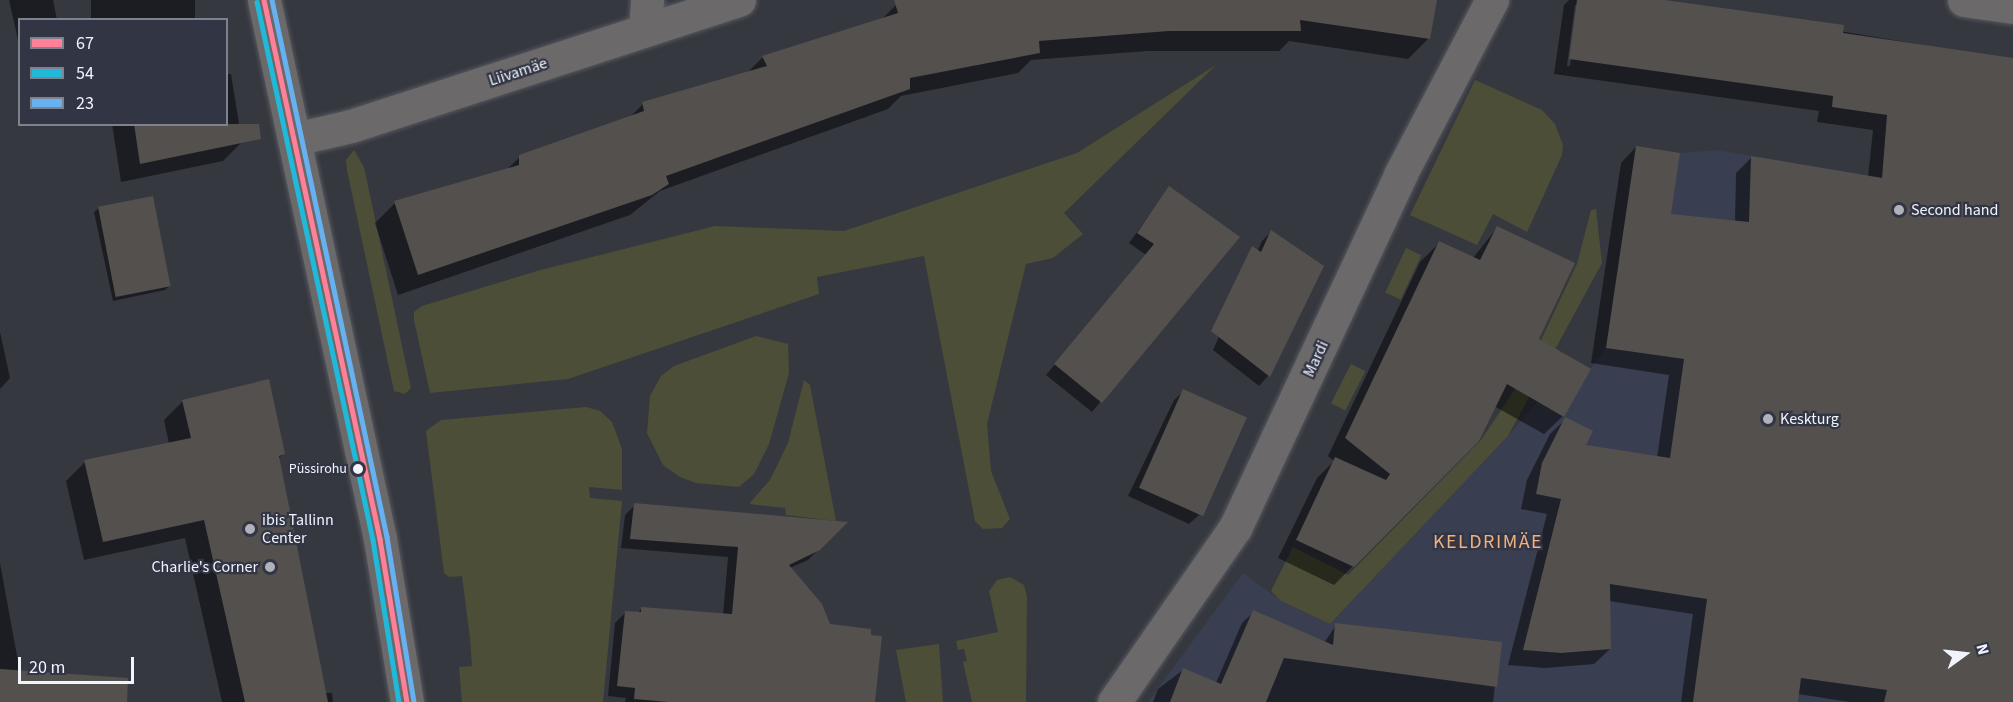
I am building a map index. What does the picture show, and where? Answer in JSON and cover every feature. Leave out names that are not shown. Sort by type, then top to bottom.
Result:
[{"type":"street","points":[[264,0],[380,538],[407,702]]},
{"type":"street","name":"Liivamäe","points":[[295,139],[351,126],[646,15],[739,0]]},
{"type":"street","name":"Mardi","points":[[1114,702],[1235,528],[1400,175],[1492,0]]},
{"type":"street","points":[[1964,0],[2013,7]]},
{"type":"shaded area","name":"Keskturg","points":[[1636,146],[1680,153],[1717,150],[1871,176],[1948,181],[2013,702],[1148,702],[1243,573],[1281,601],[1330,624],[1508,436],[1537,402],[1564,354],[1591,368],[1606,348]]},
{"type":"green space","points":[[1216,65],[1064,213],[1083,234],[1053,258],[1026,264],[987,424],[991,471],[1010,519],[1002,528],[983,529],[975,521],[924,256],[817,277],[819,294],[568,379],[430,393],[414,320],[414,312],[422,306],[537,271],[715,226],[844,231],[1077,153]]},
{"type":"green space","points":[[1475,80],[1542,110],[1555,124],[1563,145],[1562,155],[1527,232],[1493,214],[1477,245],[1410,215]]},
{"type":"green space","points":[[354,150],[364,167],[411,388],[405,394],[394,391],[347,170],[346,160]]},
{"type":"green space","points":[[1596,209],[1602,263],[1508,436],[1330,624],[1281,601],[1271,591],[1293,547],[1348,575],[1481,440],[1524,376],[1577,264],[1591,210]]},
{"type":"green space","points":[[1406,248],[1421,255],[1401,300],[1385,292]]},
{"type":"green space","points":[[756,336],[788,344],[789,373],[769,444],[754,474],[739,487],[696,483],[680,477],[663,465],[647,433],[650,396],[661,376],[674,366]]},
{"type":"green space","points":[[1351,364],[1365,371],[1345,410],[1331,403]]},
{"type":"green space","points":[[804,380],[810,385],[836,521],[786,515],[785,508],[749,504],[770,480],[788,443]]},
{"type":"green space","points":[[586,407],[600,411],[612,422],[622,449],[622,490],[589,487],[590,498],[622,501],[603,702],[462,702],[459,667],[472,666],[462,576],[449,577],[444,573],[426,431],[441,420]]},
{"type":"green space","points":[[1010,577],[1024,585],[1027,597],[1026,702],[972,702],[963,662],[967,661],[964,649],[958,650],[956,641],[998,632],[989,591],[997,580]]},
{"type":"green space","points":[[939,644],[943,702],[906,702],[896,650]]},
{"type":"building","points":[[894,0],[1437,0],[1430,39],[1300,20],[1301,31],[1169,31],[1039,41],[1040,53],[910,78],[910,89],[666,176],[669,184],[652,195],[418,275],[394,201],[519,165],[519,155],[644,111],[642,102],[767,66],[762,56],[898,13]]},
{"type":"building","name":"Keskturg","points":[[1577,0],[1665,0],[1844,25],[1843,33],[2013,58],[2013,702],[1884,702],[1887,690],[1801,678],[1798,702],[1693,702],[1707,599],[1610,584],[1611,649],[1561,653],[1523,650],[1561,499],[1536,494],[1542,463],[1565,417],[1593,431],[1586,445],[1670,458],[1684,359],[1606,348],[1636,146],[1680,153],[1671,214],[1749,222],[1751,156],[1882,178],[1887,115],[1832,107],[1833,96],[1569,59]]},
{"type":"building","points":[[259,124],[261,139],[140,164],[134,126]]},
{"type":"building","points":[[1169,186],[1240,237],[1102,403],[1054,364],[1154,244],[1137,233]]},
{"type":"building","points":[[153,196],[171,286],[116,297],[98,207]]},
{"type":"building","points":[[1497,226],[1575,263],[1539,339],[1591,369],[1564,417],[1507,384],[1479,441],[1354,567],[1296,540],[1335,457],[1386,480],[1390,474],[1345,438],[1439,241],[1480,260]]},
{"type":"building","points":[[1271,230],[1324,266],[1270,377],[1211,331],[1252,246],[1261,252]]},
{"type":"building","name":"ibis Tallinn Center","points":[[269,379],[285,454],[279,456],[328,702],[245,702],[204,520],[103,542],[84,460],[191,438],[182,400]]},
{"type":"building","points":[[1183,389],[1247,417],[1203,516],[1139,488]]},
{"type":"building","points":[[634,503],[848,522],[820,550],[789,565],[822,604],[830,624],[871,629],[871,635],[882,636],[875,702],[668,702],[634,699],[635,688],[617,686],[625,611],[641,612],[641,607],[732,614],[738,547],[630,539]]},
{"type":"building","points":[[1253,610],[1333,645],[1335,623],[1502,642],[1497,687],[1284,658],[1266,702],[1170,702],[1183,668],[1221,684]]},
{"type":"building","points":[[0,669],[128,678],[127,702],[0,702]]},
{"type":"transit line","name":"67","points":[[264,0],[380,539],[407,702]]},
{"type":"transit line","name":"23","points":[[272,0],[387,537],[414,701]]},
{"type":"transit line","name":"54","points":[[257,2],[373,540],[399,702]]},
{"type":"place","name":"Second hand","points":[[1899,210]]},
{"type":"place","name":"Keskturg","points":[[1768,419]]},
{"type":"place","name":"Püssirohu","points":[[358,469]]},
{"type":"place","name":"ibis Tallinn Center","points":[[250,529]]},
{"type":"place","name":"Charlie's Corner","points":[[270,567]]},
{"type":"district","name":"KELDRIMÄE","points":[[1488,542]]}]
